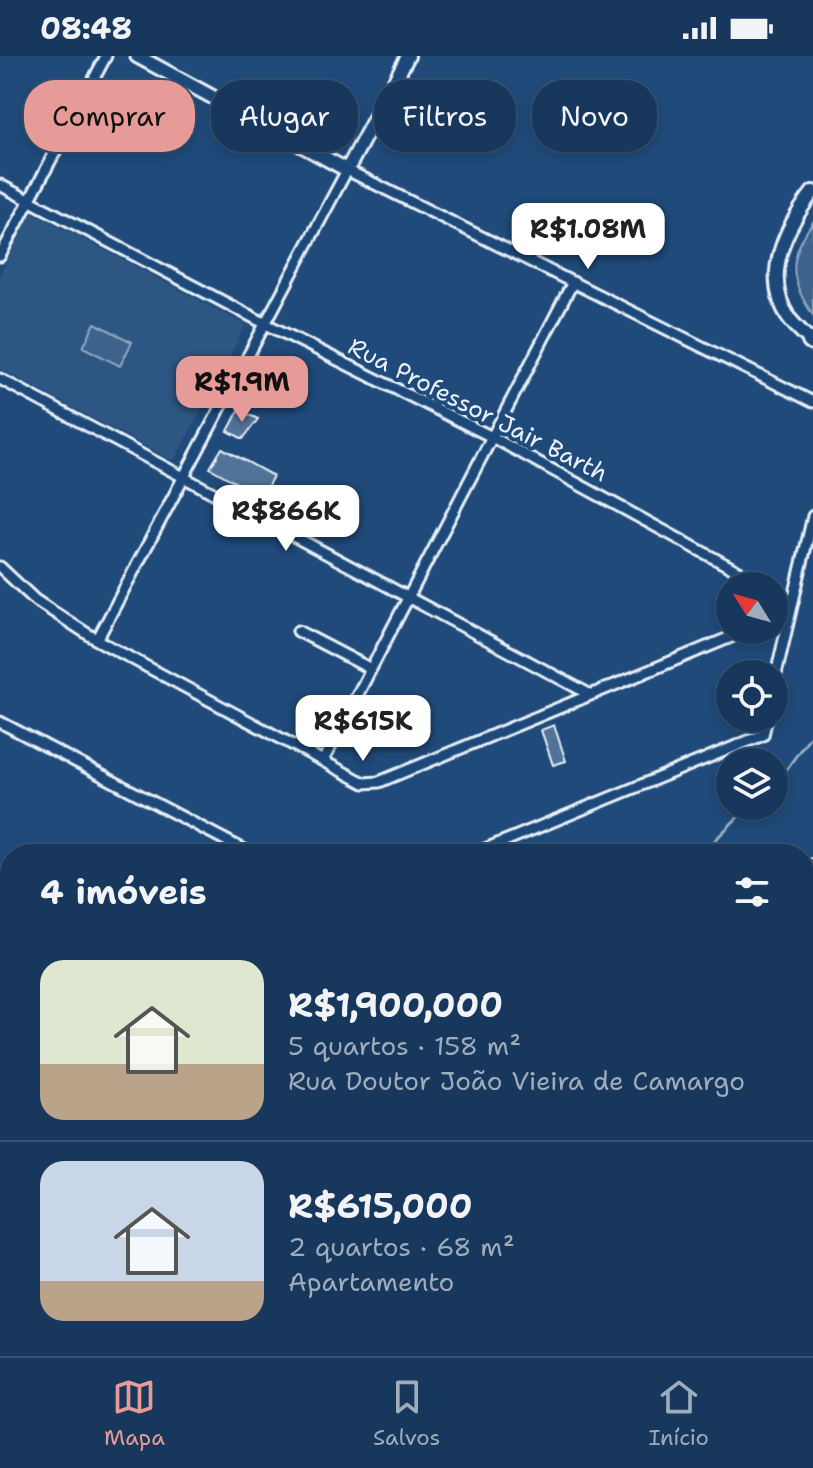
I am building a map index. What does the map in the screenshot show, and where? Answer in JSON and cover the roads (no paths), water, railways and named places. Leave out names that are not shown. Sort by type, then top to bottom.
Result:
[{"type":"main road","points":[[137,56],[347,170],[408,56]]},
{"type":"main road","points":[[812,341],[789,319],[777,293],[776,264],[788,232],[813,192]]},
{"type":"street","points":[[0,256],[106,56]]},
{"type":"street","points":[[97,640],[347,170],[813,402]]},
{"type":"street","name":"Rua Professor Jair Barth","points":[[0,185],[266,324],[492,437],[739,572]]},
{"type":"street","points":[[324,759],[573,282]]},
{"type":"street","points":[[0,379],[589,694]]},
{"type":"street","points":[[779,660],[813,516]]},
{"type":"street","points":[[0,567],[35,600],[97,640],[364,783],[379,782],[716,643]]},
{"type":"street","points":[[788,599],[792,601]]},
{"type":"street","points":[[298,631],[371,669]]},
{"type":"street","points":[[0,722],[233,844]]},
{"type":"street","points":[[497,844],[763,735],[764,732]]},
{"type":"waterway","points":[[788,767],[813,732]]},
{"type":"waterway","points":[[711,844],[735,820]]}]
